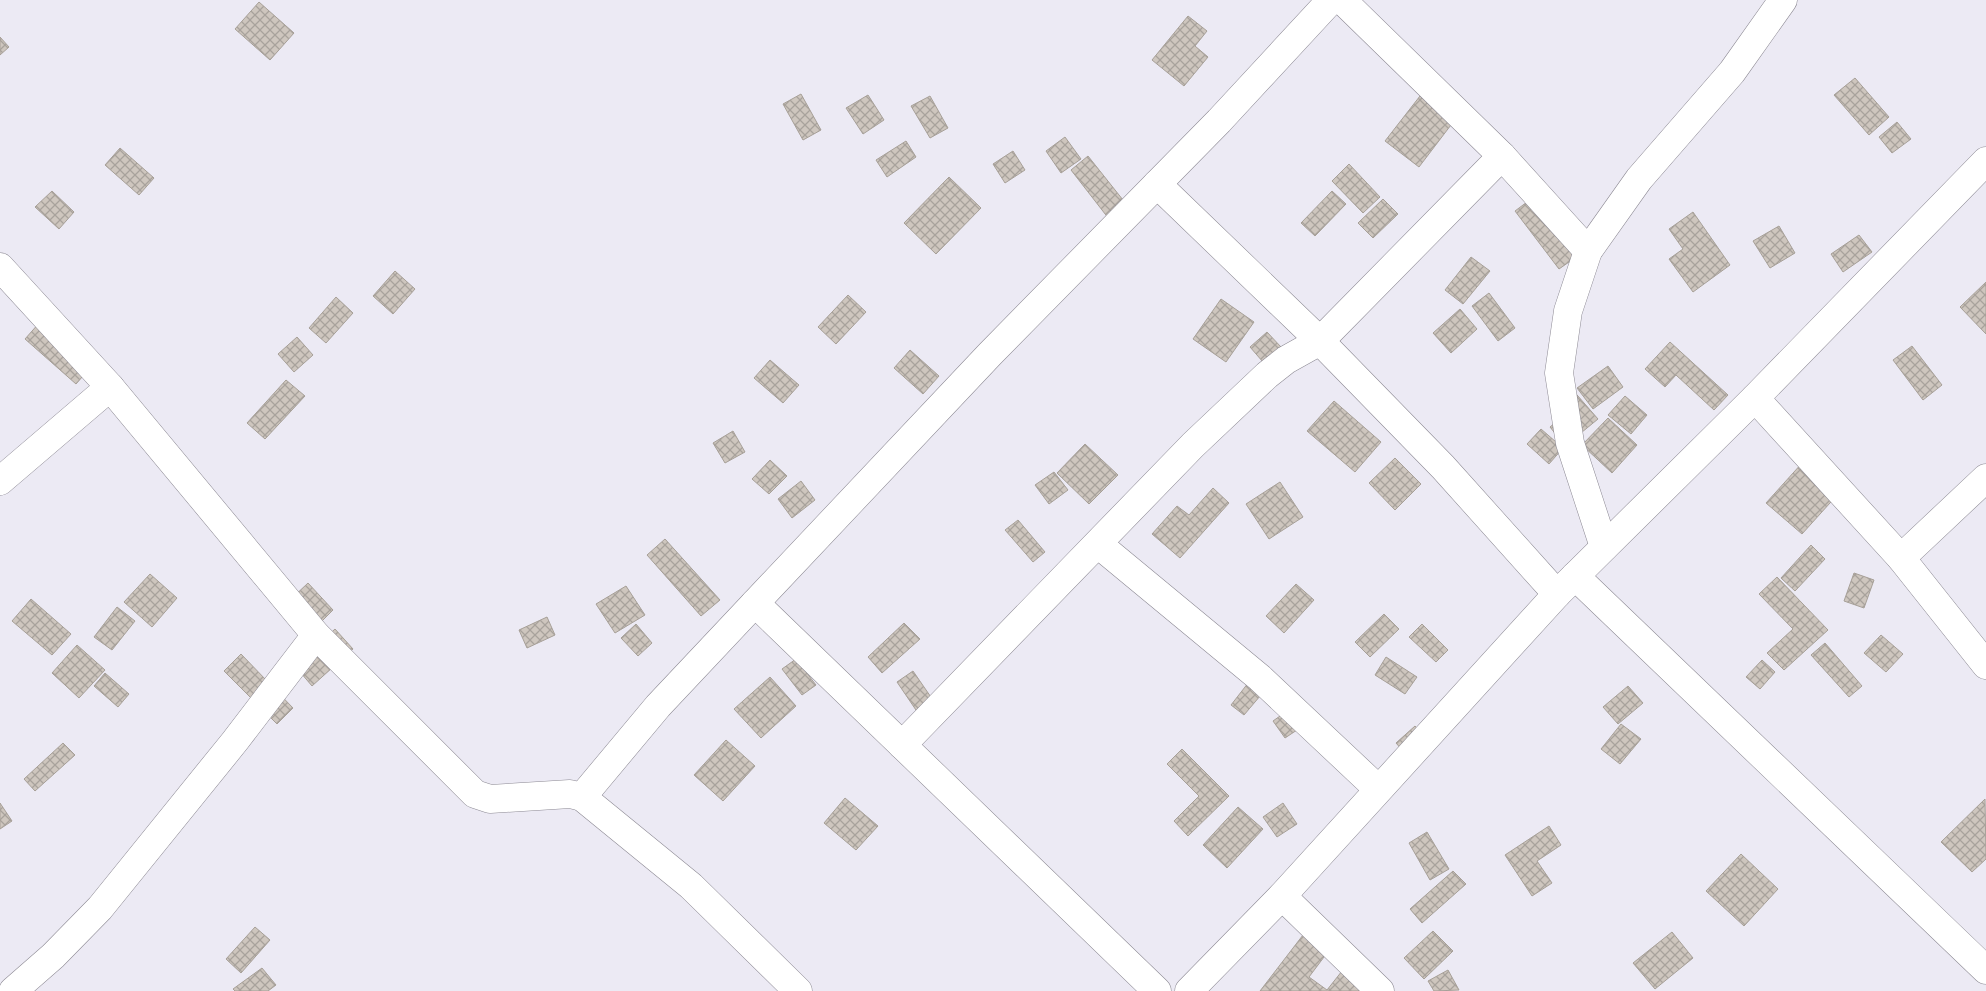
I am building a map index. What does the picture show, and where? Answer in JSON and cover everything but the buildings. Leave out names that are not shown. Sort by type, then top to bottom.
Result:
[{"type":"street","points":[[582,797],[658,706],[990,354],[1219,121],[1331,0]]},
{"type":"street","points":[[1342,0],[1502,156],[1588,251]]},
{"type":"street","points":[[1604,546],[1570,443],[1559,373],[1568,310],[1588,251],[1639,178],[1732,72],[1783,0]]},
{"type":"street","points":[[902,745],[1193,445],[1267,375],[1286,360],[1320,341],[1502,156]]},
{"type":"street","points":[[1189,991],[1282,896],[1566,585],[1755,398],[1986,161]]},
{"type":"street","points":[[1157,184],[1320,341],[1443,467],[1566,585],[1986,970]]},
{"type":"street","points":[[0,267],[110,387],[316,634],[475,794],[490,799],[570,794],[582,797],[692,886],[798,991]]},
{"type":"street","points":[[0,481],[110,387]]},
{"type":"street","points":[[1755,398],[1902,558],[1986,665]]},
{"type":"street","points":[[1902,558],[1986,478]]},
{"type":"street","points":[[1098,544],[1260,678],[1378,789]]},
{"type":"street","points":[[755,603],[1157,991]]},
{"type":"street","points":[[13,991],[53,956],[100,908],[235,741],[316,634]]},
{"type":"street","points":[[1282,896],[1380,991]]}]
